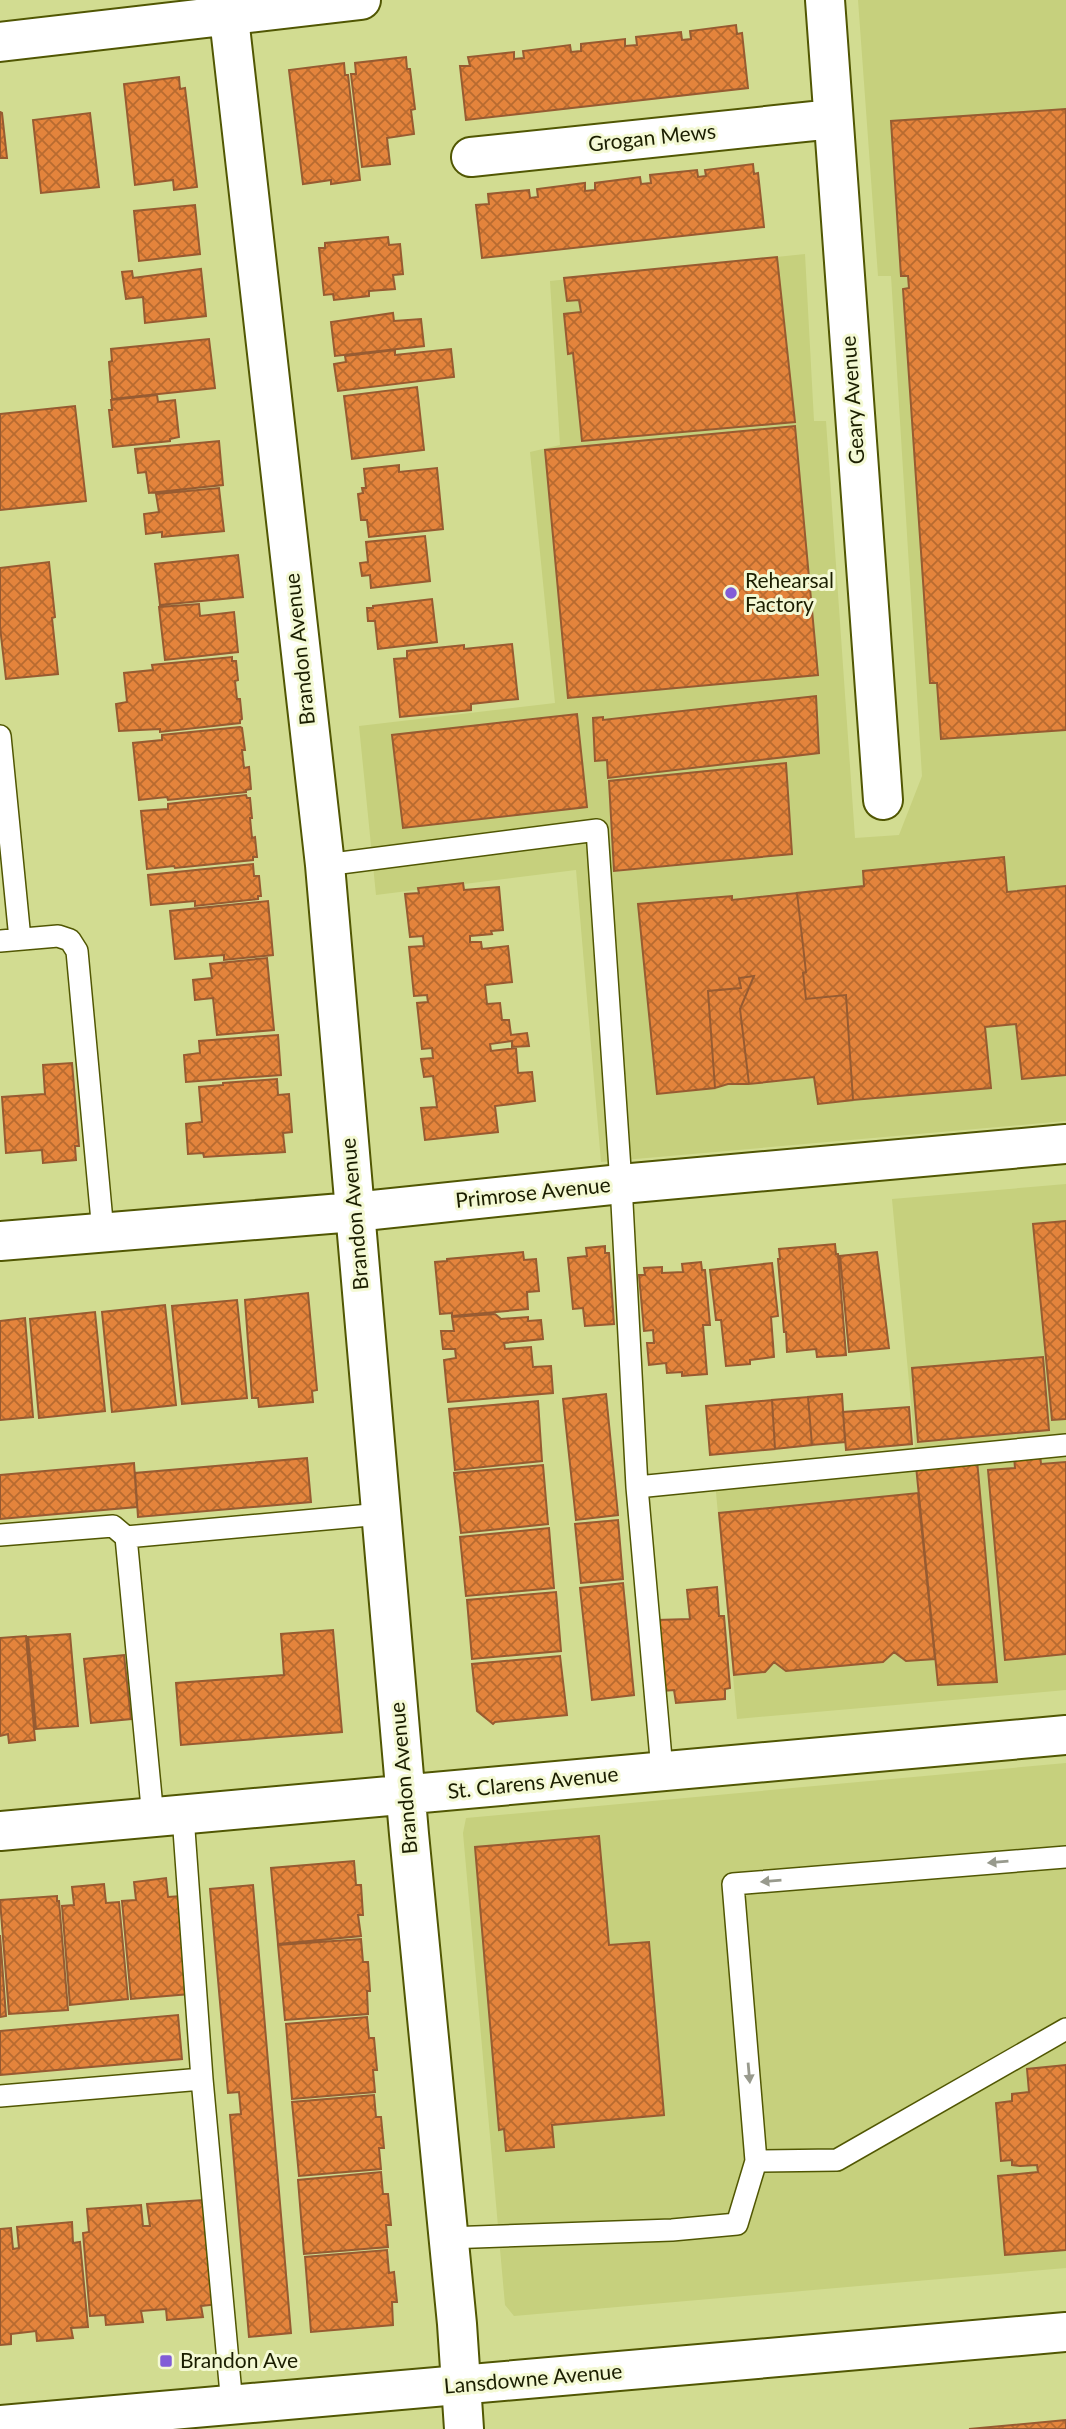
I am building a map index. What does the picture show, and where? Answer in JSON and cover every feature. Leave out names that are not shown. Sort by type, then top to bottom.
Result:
[{"type":"street","points":[[0,41],[228,7],[361,0]]},
{"type":"street","name":"Geary Avenue","points":[[825,0],[883,800]]},
{"type":"street","name":"Brandon Avenue","points":[[228,7],[325,865],[464,2429]]},
{"type":"street","name":"Grogan Mews","points":[[471,157],[832,120]]},
{"type":"street","name":"Primrose Avenue","points":[[0,1241],[354,1212],[621,1184],[1066,1143]]},
{"type":"street","name":"St. Clarens Avenue","points":[[0,1831],[1066,1735]]},
{"type":"street","name":"Lansdowne Avenue","points":[[0,2425],[1066,2332]]},
{"type":"lane","points":[[0,736],[10,940],[58,936],[70,940],[77,951],[103,1232]]},
{"type":"lane","points":[[325,865],[597,830],[621,1184],[637,1488],[662,1770]]},
{"type":"lane","points":[[637,1488],[1066,1445]]},
{"type":"lane","points":[[126,1537],[381,1514]]},
{"type":"lane","points":[[0,1535],[113,1526],[126,1537],[168,1817],[202,2079],[232,2405]]},
{"type":"lane","points":[[447,2238],[671,2230],[737,2224],[757,2161],[733,1884],[1066,1857]]},
{"type":"lane","points":[[757,2161],[837,2160],[1066,2029]]},
{"type":"lane","points":[[0,2096],[202,2079]]},
{"type":"shaded area","points":[[858,0],[1066,0],[1066,1121],[601,1162],[576,870],[376,895],[359,726],[555,703],[530,452],[560,445],[550,281],[805,254],[814,421],[826,421],[855,838],[899,835],[922,776],[891,276],[878,276]]},
{"type":"shaded area","points":[[1066,1184],[1066,1690],[737,1719],[714,1471],[915,1447],[892,1199]]},
{"type":"shaded area","points":[[1066,1763],[1066,2268],[514,2316],[505,2305],[463,1833],[466,1818]]},
{"type":"building","points":[[736,25],[737,34],[742,33],[748,88],[466,120],[460,66],[470,66],[468,57],[514,52],[514,59],[524,58],[523,51],[570,45],[571,52],[581,51],[581,44],[625,39],[625,46],[637,45],[636,37],[681,32],[682,40],[691,39],[690,31]]},
{"type":"building","points":[[406,57],[415,109],[411,110],[414,134],[387,138],[390,164],[362,167],[351,74],[356,74],[355,63]]},
{"type":"building","points":[[344,63],[345,75],[348,75],[360,180],[303,184],[289,70]]},
{"type":"building","points":[[179,77],[180,89],[185,88],[197,187],[174,190],[173,180],[135,185],[124,84]]},
{"type":"building","points":[[1066,109],[1066,730],[941,739],[937,683],[930,683],[903,289],[909,288],[908,276],[901,276],[891,121]]},
{"type":"building","points":[[0,112],[2,113],[7,158],[0,158]]},
{"type":"building","points":[[90,113],[99,187],[41,193],[33,120]]},
{"type":"building","points":[[753,164],[754,174],[758,173],[764,227],[482,258],[476,205],[489,204],[488,194],[529,190],[530,198],[538,197],[537,189],[585,183],[585,191],[595,190],[595,183],[640,177],[641,184],[651,183],[650,175],[697,170],[698,177],[706,176],[705,170]]},
{"type":"building","points":[[195,205],[200,254],[139,261],[134,211]]},
{"type":"building","points":[[388,237],[389,245],[400,244],[403,274],[393,275],[395,289],[369,291],[369,296],[334,300],[333,294],[324,295],[319,248],[325,248],[325,243]]},
{"type":"building","points":[[777,257],[795,422],[582,441],[573,353],[568,354],[564,314],[581,312],[579,300],[567,301],[564,278]]},
{"type":"building","points":[[201,269],[206,316],[145,323],[143,297],[126,299],[122,272],[132,271],[133,278]]},
{"type":"building","points":[[393,313],[394,321],[421,319],[424,346],[335,356],[331,322]]},
{"type":"building","points":[[209,339],[215,388],[112,399],[109,362],[112,361],[111,349]]},
{"type":"building","points":[[451,349],[454,377],[338,391],[334,364],[346,362],[345,356],[395,350],[395,355]]},
{"type":"building","points":[[417,387],[424,450],[352,459],[344,396]]},
{"type":"building","points":[[157,395],[158,402],[175,400],[179,437],[170,441],[113,447],[109,410],[112,410],[111,400]]},
{"type":"building","points":[[75,406],[86,501],[0,510],[0,414]]},
{"type":"building","points":[[795,426],[818,675],[568,698],[545,450]]},
{"type":"building","points":[[219,441],[223,485],[149,493],[146,472],[138,473],[135,449]]},
{"type":"building","points":[[399,465],[399,472],[437,468],[443,529],[369,537],[367,520],[361,520],[358,494],[363,493],[362,488],[366,488],[364,469]]},
{"type":"building","points":[[219,488],[224,531],[162,537],[162,532],[146,534],[144,514],[159,512],[156,494]]},
{"type":"building","points":[[425,536],[430,581],[371,588],[370,575],[362,576],[360,563],[368,562],[366,542]]},
{"type":"building","points":[[238,555],[243,597],[160,605],[155,564]]},
{"type":"building","points":[[49,562],[58,674],[6,679],[0,627],[0,568]]},
{"type":"building","points":[[432,599],[437,642],[378,649],[375,621],[368,621],[367,608]]},
{"type":"building","points":[[199,604],[200,616],[234,612],[238,652],[165,660],[159,607]]},
{"type":"building","points":[[512,644],[518,699],[471,704],[471,710],[400,717],[394,659],[407,658],[407,651],[464,645],[464,649]]},
{"type":"building","points":[[232,657],[232,661],[236,661],[238,680],[235,681],[237,699],[240,699],[240,723],[160,732],[160,729],[119,731],[116,704],[127,702],[124,673],[153,670],[152,665]]},
{"type":"building","points":[[816,696],[819,753],[608,778],[607,760],[595,761],[593,718],[603,717],[603,720]]},
{"type":"building","points":[[577,714],[587,807],[403,828],[392,735]]},
{"type":"building","points":[[240,727],[245,750],[242,750],[244,768],[249,767],[251,789],[246,792],[168,800],[167,797],[139,800],[133,743],[162,740],[162,735]]},
{"type":"building","points":[[786,763],[792,854],[614,871],[609,781]]},
{"type":"building","points":[[246,795],[250,798],[252,838],[255,837],[257,857],[253,857],[253,860],[147,869],[141,811],[168,809],[168,804]]},
{"type":"building","points":[[1004,857],[1007,892],[1066,886],[1066,1075],[1022,1079],[1016,1024],[985,1027],[991,1088],[853,1100],[846,995],[806,999],[803,973],[806,972],[797,893],[864,886],[863,871]]},
{"type":"building","points":[[253,864],[254,876],[259,876],[261,896],[258,896],[258,899],[195,906],[195,901],[151,905],[148,875]]},
{"type":"building","points":[[463,883],[464,890],[499,887],[503,930],[470,936],[470,942],[481,942],[482,949],[508,946],[512,982],[485,985],[487,1004],[500,1003],[502,1020],[509,1020],[511,1035],[527,1033],[529,1046],[512,1047],[512,1041],[490,1044],[491,1051],[516,1048],[518,1073],[532,1072],[535,1101],[495,1106],[498,1132],[425,1140],[421,1108],[437,1107],[433,1076],[424,1077],[421,1059],[433,1058],[432,1048],[422,1049],[417,1003],[428,1002],[427,995],[414,996],[409,947],[424,946],[423,936],[410,937],[405,894],[419,893],[418,888]]},
{"type":"building","points":[[797,893],[806,972],[803,973],[806,999],[846,995],[853,1100],[818,1104],[814,1077],[749,1084],[740,1009],[754,976],[739,978],[741,988],[708,991],[715,1088],[657,1094],[638,904],[732,896],[732,900]]},
{"type":"building","points":[[268,901],[273,955],[224,960],[224,955],[175,959],[170,911]]},
{"type":"building","points":[[267,958],[274,1030],[217,1035],[213,998],[195,1000],[193,980],[212,978],[210,964]]},
{"type":"building","points":[[754,976],[740,1009],[749,1084],[728,1084],[715,1088],[708,991],[741,988],[739,978]]},
{"type":"building","points":[[278,1035],[281,1075],[186,1082],[184,1055],[200,1053],[199,1041]]},
{"type":"building","points":[[72,1063],[79,1146],[75,1146],[76,1160],[43,1163],[42,1150],[6,1153],[2,1097],[45,1094],[43,1065]]},
{"type":"building","points":[[277,1079],[278,1095],[289,1094],[292,1132],[283,1133],[285,1152],[204,1157],[203,1153],[188,1154],[186,1124],[202,1122],[199,1087]]},
{"type":"building","points":[[1066,1221],[1066,1419],[1052,1420],[1033,1224]]},
{"type":"building","points":[[835,1244],[846,1355],[817,1357],[816,1349],[787,1352],[779,1249]]},
{"type":"building","points":[[605,1246],[605,1253],[609,1253],[614,1324],[585,1326],[583,1308],[573,1309],[568,1258],[587,1256],[586,1248]]},
{"type":"building","points":[[523,1252],[524,1260],[536,1259],[539,1291],[527,1292],[528,1309],[452,1316],[452,1313],[440,1314],[435,1262]]},
{"type":"building","points":[[877,1252],[889,1348],[849,1352],[840,1256]]},
{"type":"building","points":[[701,1262],[702,1270],[705,1270],[710,1325],[703,1325],[707,1374],[682,1376],[682,1372],[667,1373],[666,1363],[649,1365],[647,1343],[654,1343],[653,1330],[644,1331],[639,1275],[645,1275],[644,1268],[662,1267],[662,1273],[683,1272],[682,1264]]},
{"type":"building","points":[[772,1263],[778,1316],[771,1317],[774,1357],[750,1360],[750,1364],[726,1366],[721,1320],[716,1320],[710,1270]]},
{"type":"building","points":[[308,1293],[317,1390],[312,1391],[313,1402],[259,1407],[258,1398],[252,1398],[245,1300]]},
{"type":"building","points":[[237,1300],[247,1398],[182,1404],[172,1306]]},
{"type":"building","points":[[165,1305],[176,1405],[112,1412],[102,1312]]},
{"type":"building","points":[[95,1312],[105,1411],[39,1418],[30,1319]]},
{"type":"building","points":[[495,1314],[501,1319],[528,1317],[528,1321],[541,1320],[543,1339],[504,1343],[505,1349],[531,1347],[533,1367],[551,1366],[553,1393],[448,1402],[444,1360],[456,1358],[455,1349],[443,1349],[441,1331],[454,1331],[452,1317]]},
{"type":"building","points":[[25,1318],[33,1417],[0,1420],[0,1321]]},
{"type":"building","points":[[1043,1357],[1049,1430],[918,1442],[912,1368]]},
{"type":"building","points":[[606,1394],[618,1515],[576,1520],[563,1399]]},
{"type":"building","points":[[842,1394],[845,1442],[812,1445],[808,1397]]},
{"type":"building","points":[[808,1397],[812,1445],[775,1449],[772,1400]]},
{"type":"building","points":[[772,1400],[775,1449],[710,1455],[706,1406]]},
{"type":"building","points":[[538,1401],[542,1461],[455,1470],[449,1409]]},
{"type":"building","points":[[909,1407],[912,1444],[846,1450],[843,1412]]},
{"type":"building","points":[[1040,1454],[1041,1464],[1066,1462],[1066,1654],[1005,1660],[988,1470],[1015,1468],[1014,1457]]},
{"type":"building","points":[[307,1458],[311,1502],[138,1517],[135,1473]]},
{"type":"building","points":[[977,1460],[997,1682],[938,1685],[916,1466]]},
{"type":"building","points":[[134,1463],[137,1507],[0,1519],[0,1475]]},
{"type":"building","points":[[543,1465],[548,1524],[461,1533],[454,1473]]},
{"type":"building","points":[[918,1493],[935,1659],[906,1661],[894,1652],[883,1662],[786,1671],[774,1662],[765,1672],[734,1675],[719,1513]]},
{"type":"building","points":[[618,1520],[623,1579],[581,1583],[575,1524]]},
{"type":"building","points":[[549,1528],[554,1588],[466,1596],[460,1537]]},
{"type":"building","points":[[623,1583],[634,1695],[592,1700],[580,1588]]},
{"type":"building","points":[[717,1587],[719,1616],[724,1616],[730,1688],[725,1689],[725,1699],[676,1703],[674,1690],[663,1691],[657,1620],[690,1619],[687,1590]]},
{"type":"building","points":[[556,1592],[561,1651],[472,1659],[467,1600]]},
{"type":"building","points":[[333,1630],[342,1732],[181,1745],[176,1683],[284,1675],[281,1634]]},
{"type":"building","points":[[70,1634],[78,1726],[36,1729],[28,1637]]},
{"type":"building","points":[[26,1636],[35,1740],[9,1743],[8,1734],[0,1736],[0,1638]]},
{"type":"building","points":[[124,1655],[131,1719],[91,1723],[84,1659]]},
{"type":"building","points":[[560,1656],[567,1715],[493,1724],[477,1711],[472,1664]]},
{"type":"building","points":[[599,1836],[609,1945],[649,1942],[664,2115],[552,2125],[554,2147],[506,2151],[504,2129],[499,2130],[475,1847]]},
{"type":"building","points":[[354,1861],[356,1885],[361,1885],[363,1915],[358,1915],[361,1936],[278,1944],[271,1868]]},
{"type":"building","points":[[166,1878],[168,1897],[181,1896],[190,1994],[131,1999],[122,1901],[136,1900],[134,1882]]},
{"type":"building","points":[[104,1884],[106,1903],[119,1902],[128,1999],[70,2005],[62,1906],[74,1905],[72,1887]]},
{"type":"building","points":[[253,1885],[291,2333],[249,2337],[230,2115],[241,2114],[239,2092],[228,2093],[210,1889]]},
{"type":"building","points":[[57,1896],[68,2010],[9,2014],[0,1900]]},
{"type":"building","points":[[0,1935],[6,2016],[0,2017]]},
{"type":"building","points":[[361,1939],[363,1962],[368,1962],[368,2014],[285,2020],[278,1945]]},
{"type":"building","points":[[178,2015],[182,2059],[0,2075],[0,2031]]},
{"type":"building","points":[[367,2017],[369,2038],[374,2038],[377,2070],[373,2070],[375,2092],[292,2099],[286,2024]]},
{"type":"building","points":[[1066,2065],[1066,2250],[1005,2255],[998,2176],[1038,2172],[1037,2165],[1020,2166],[1012,2165],[1012,2160],[1001,2161],[996,2103],[1012,2101],[1012,2094],[1029,2092],[1027,2069]]},
{"type":"building","points":[[374,2095],[376,2117],[381,2117],[384,2148],[379,2148],[381,2169],[299,2176],[292,2102]]},
{"type":"building","points":[[381,2172],[383,2194],[388,2194],[391,2225],[386,2225],[388,2247],[304,2254],[298,2180]]},
{"type":"building","points":[[203,2200],[205,2222],[211,2221],[218,2304],[201,2306],[203,2317],[167,2320],[166,2309],[141,2311],[143,2322],[106,2325],[105,2315],[90,2316],[83,2233],[89,2232],[87,2209],[141,2205],[143,2226],[150,2226],[147,2204]]},
{"type":"building","points":[[72,2222],[73,2243],[80,2242],[88,2327],[71,2328],[73,2338],[37,2341],[36,2331],[11,2334],[11,2344],[0,2345],[0,2229],[11,2228],[13,2249],[19,2248],[17,2227]]},
{"type":"building","points":[[387,2250],[389,2273],[394,2272],[397,2302],[392,2302],[393,2325],[311,2332],[305,2257]]},
{"type":"building","points":[[1066,2420],[1066,2429],[969,2429]]},
{"type":"place","name":"Rehearsal Factory","points":[[731,593]]},
{"type":"place","name":"Brandon Ave","points":[[166,2361]]}]
